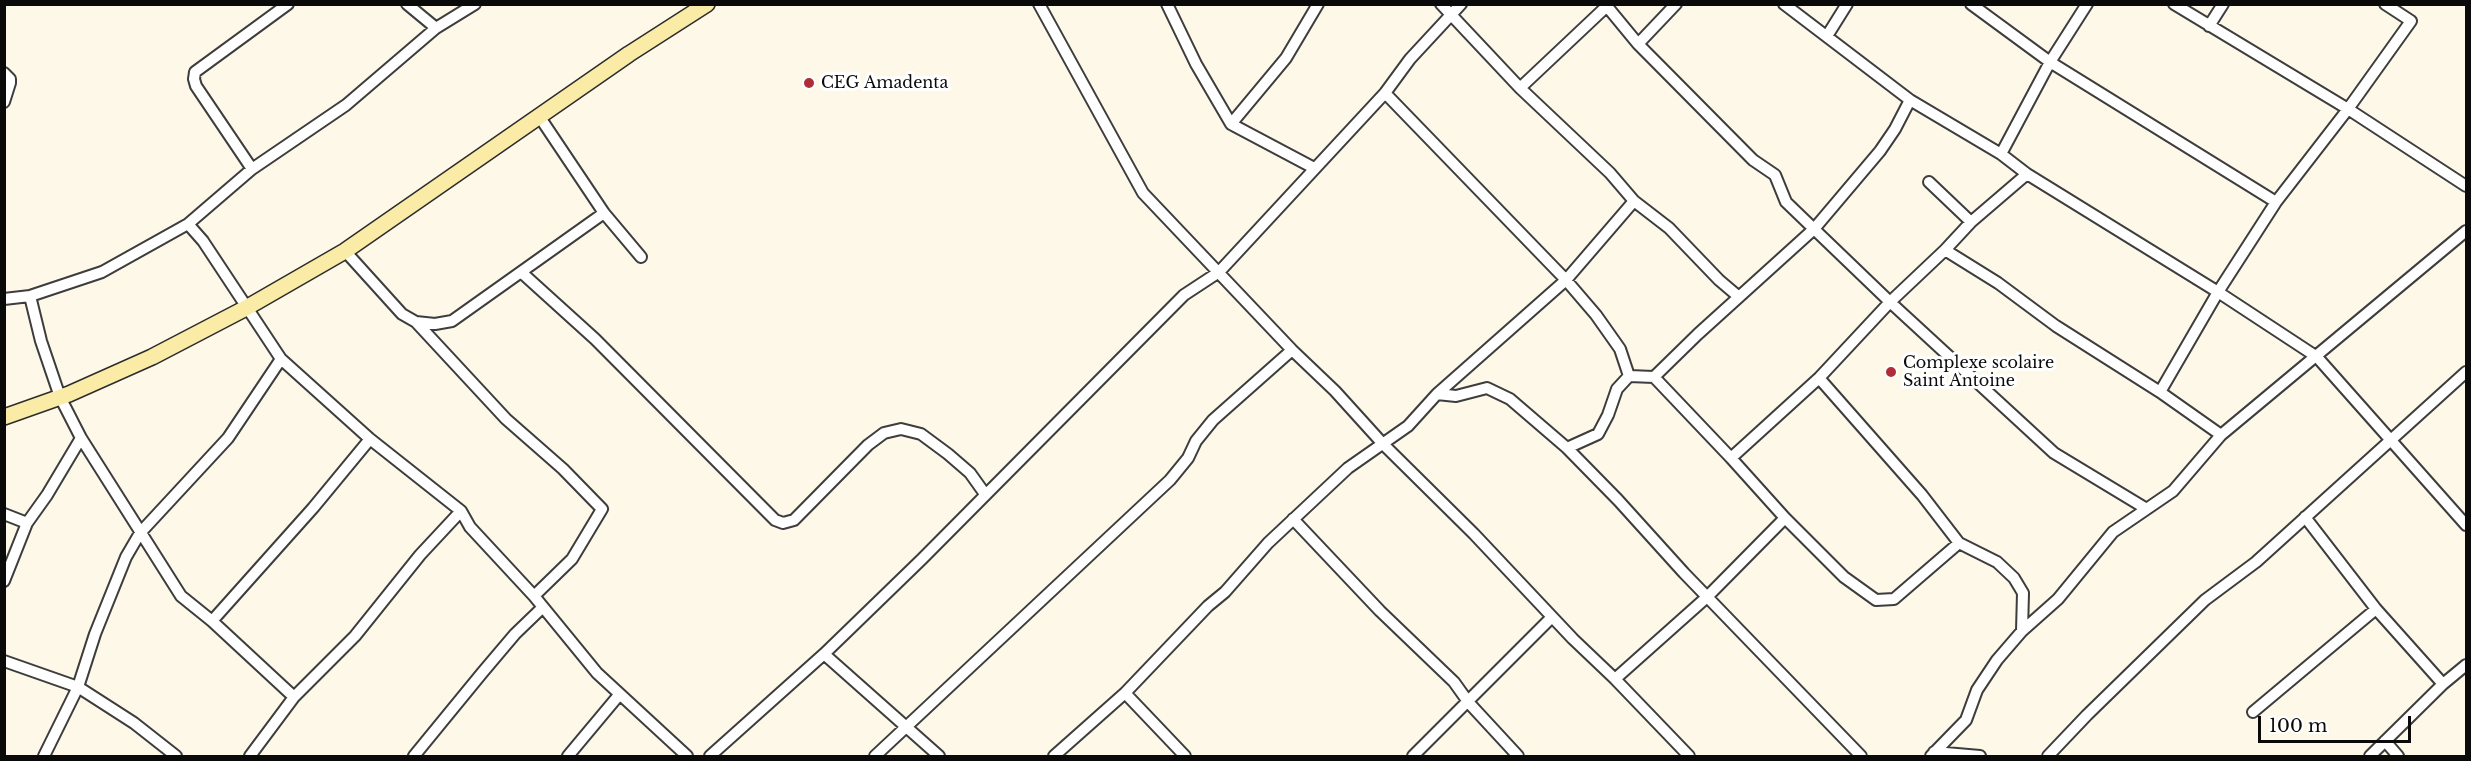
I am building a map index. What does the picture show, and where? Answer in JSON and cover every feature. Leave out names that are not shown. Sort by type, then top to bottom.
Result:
[{"type":"street","points":[[252,169],[196,86],[195,72],[288,4]]},
{"type":"street","points":[[407,4],[435,28]]},
{"type":"street","points":[[4,299],[30,296],[102,272],[188,224],[252,169],[346,105],[435,28],[475,4]]},
{"type":"street","points":[[1039,4],[1143,193],[1292,350],[1335,390],[1383,444],[1474,534],[1689,756]]},
{"type":"street","points":[[1167,4],[1196,64],[1231,124],[1314,168]]},
{"type":"street","points":[[1231,124],[1286,58],[1317,4]]},
{"type":"street","points":[[1441,4],[1520,88],[1610,173],[1635,201],[1669,228],[1719,280],[1739,297]]},
{"type":"street","points":[[711,756],[824,654],[1184,295],[1218,272],[1385,93],[1410,59],[1461,4]]},
{"type":"street","points":[[1638,44],[1676,4]]},
{"type":"street","points":[[1784,4],[1910,100],[2001,154],[2027,174],[2218,292],[2317,357],[2465,522]]},
{"type":"street","points":[[1827,36],[1847,4]]},
{"type":"street","points":[[1971,4],[2050,62],[2276,202]]},
{"type":"street","points":[[2001,154],[2050,62],[2087,4]]},
{"type":"street","points":[[2174,4],[2348,109],[2466,186]]},
{"type":"street","points":[[2209,26],[2223,4]]},
{"type":"street","points":[[2160,392],[2218,292],[2276,202],[2348,109],[2411,21],[2385,4]]},
{"type":"street","points":[[1520,88],[1606,5],[1638,44],[1753,160],[1775,175],[1786,202],[1890,302],[2054,453],[2145,508]]},
{"type":"street","points":[[4,417],[60,398],[152,357],[246,308],[345,251],[697,7]]},
{"type":"street","points":[[4,73],[10,83],[4,102]]},
{"type":"street","points":[[1385,93],[1566,280],[1596,315],[1620,349],[1629,376]]},
{"type":"street","points":[[1654,377],[1814,229],[1880,151],[1910,100]]},
{"type":"street","points":[[539,116],[604,213],[641,257]]},
{"type":"street","points":[[1731,458],[1819,378],[1890,302],[1971,222],[2027,174]]},
{"type":"street","points":[[1929,182],[1971,222]]},
{"type":"street","points":[[1054,756],[1125,693],[1293,519],[1348,468],[1408,426],[1437,394],[1566,280],[1635,201]]},
{"type":"street","points":[[416,322],[435,324],[452,321],[604,213]]},
{"type":"street","points":[[188,224],[202,241],[281,359],[370,439],[461,511],[470,527],[534,596],[579,654],[687,756]]},
{"type":"street","points":[[1933,754],[1966,720],[1977,690],[1997,660],[2022,631],[2058,599],[2113,532],[2173,491],[2221,435],[2466,231]]},
{"type":"street","points":[[1945,250],[1998,283],[2056,326],[2160,392],[2221,435]]},
{"type":"street","points":[[345,251],[387,300],[402,314],[416,322],[506,419],[563,469],[602,509],[572,559],[534,596]]},
{"type":"street","points":[[521,272],[595,339],[776,520],[783,523],[794,520],[868,445],[884,433],[901,429],[921,435],[948,454],[970,473],[985,494]]},
{"type":"street","points":[[30,296],[60,398],[81,438],[181,596],[212,621],[294,697]]},
{"type":"street","points":[[876,756],[907,729],[969,666],[1170,480],[1188,458],[1196,441],[1213,420],[1292,350]]},
{"type":"street","points":[[44,756],[78,687],[115,579],[140,533],[228,438],[281,359]]},
{"type":"street","points":[[2048,756],[2205,600],[2256,562],[2466,372]]},
{"type":"street","points":[[1567,448],[1598,434],[1606,422],[1617,389],[1629,376],[1654,377],[1785,518],[1844,577],[1876,600],[1894,599],[1959,543]]},
{"type":"street","points":[[1819,378],[1922,495],[1959,543],[1997,562],[2014,578],[2023,593],[2022,631]]},
{"type":"street","points":[[1437,394],[1455,396],[1487,388],[1510,399],[1567,448],[1861,756]]},
{"type":"street","points":[[4,581],[27,523],[47,495],[81,438]]},
{"type":"street","points":[[212,621],[313,508],[370,439]]},
{"type":"street","points":[[250,756],[294,697],[355,636],[420,555],[461,511]]},
{"type":"street","points":[[4,514],[27,523]]},
{"type":"street","points":[[2306,517],[2376,609],[2443,684]]},
{"type":"street","points":[[1615,679],[1707,597],[1785,518]]},
{"type":"street","points":[[1293,519],[1380,611],[1454,682],[1469,703],[1518,756]]},
{"type":"street","points":[[414,756],[515,634],[543,607]]},
{"type":"street","points":[[2253,712],[2376,609]]},
{"type":"street","points":[[1413,756],[1469,703],[1552,617]]},
{"type":"street","points":[[824,654],[939,756]]},
{"type":"street","points":[[4,661],[78,687],[134,723],[176,756]]},
{"type":"street","points":[[2370,756],[2443,684],[2466,665]]},
{"type":"street","points":[[1125,693],[1185,756]]},
{"type":"street","points":[[568,756],[620,695]]},
{"type":"street","points":[[2385,741],[2398,756]]},
{"type":"street","points":[[1933,754],[1980,756]]},
{"type":"place","name":"CEG Amadenta","points":[[809,83]]},
{"type":"place","name":"Complexe scolaire Saint Antoine","points":[[1891,372]]}]
